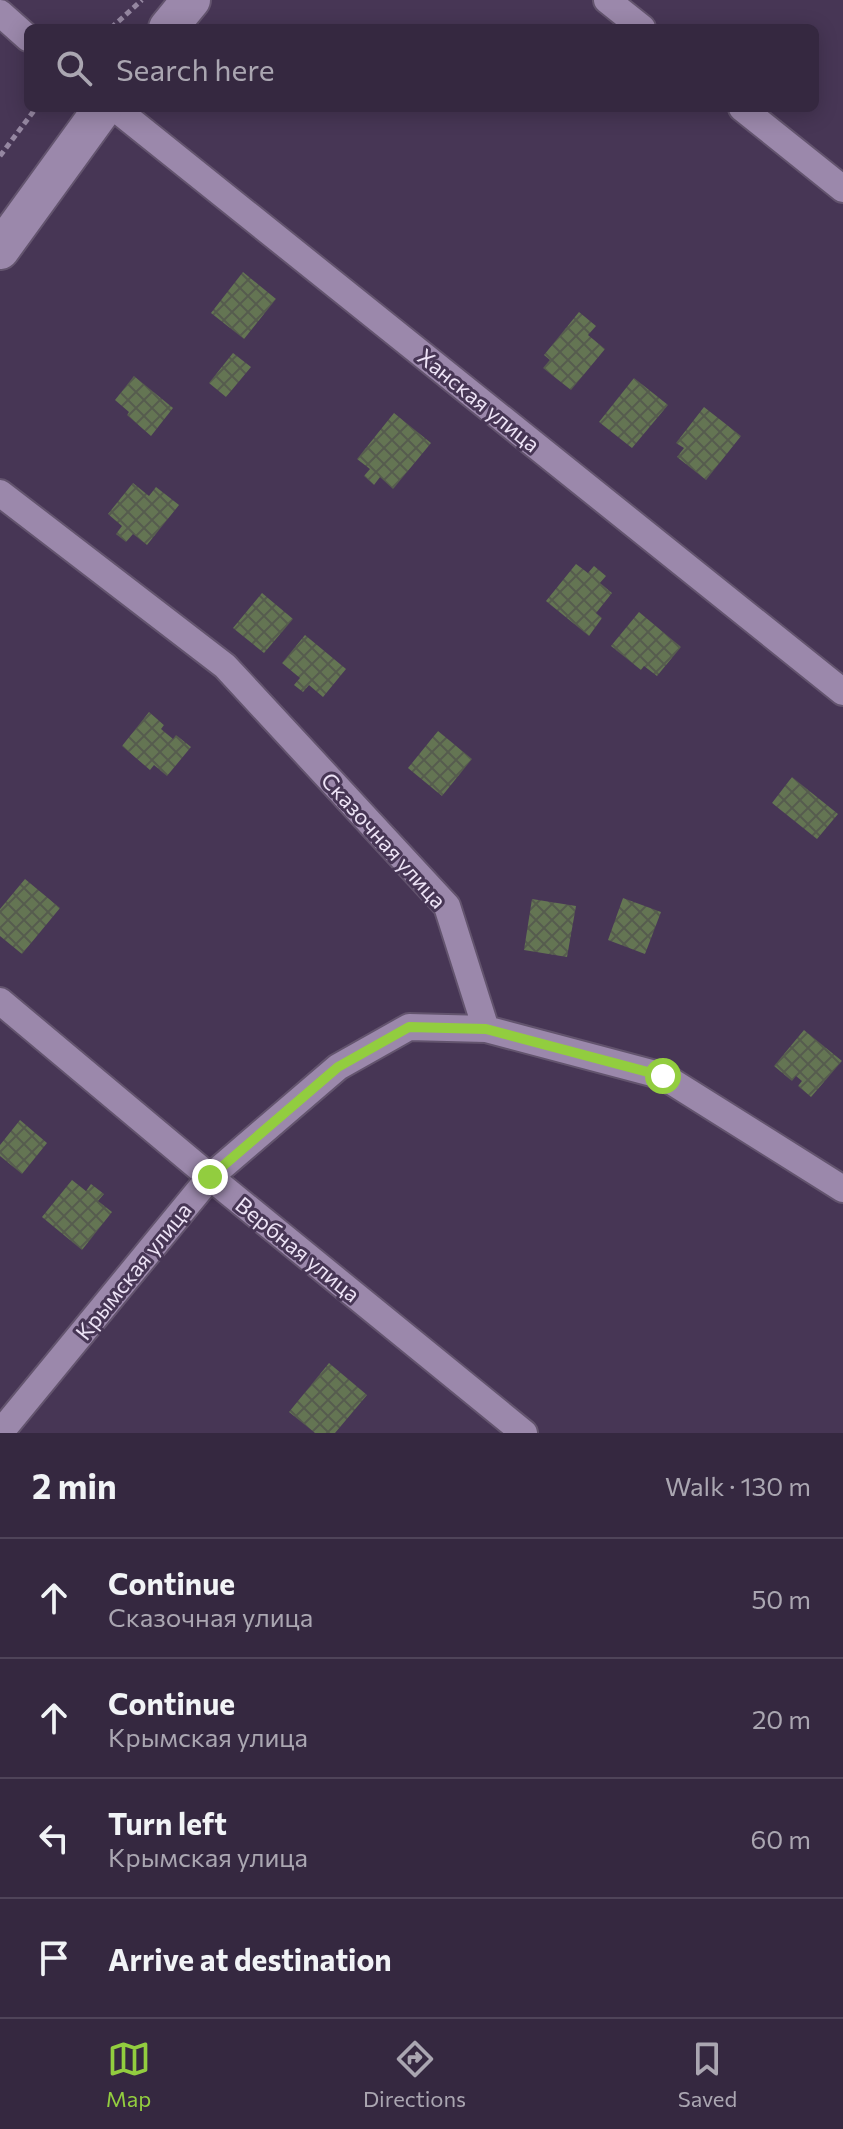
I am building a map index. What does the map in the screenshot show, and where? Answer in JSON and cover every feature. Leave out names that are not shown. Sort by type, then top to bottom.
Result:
[{"type":"street","points":[[171,24],[191,0]]},
{"type":"street","points":[[607,0],[637,24]]},
{"type":"street","points":[[0,13],[24,34]]},
{"type":"street","points":[[0,250],[100,112]]},
{"type":"street","name":"Ханская улица","points":[[120,112],[843,692]]},
{"type":"street","points":[[747,112],[843,189]]},
{"type":"street","name":"Сказочная улица","points":[[0,493],[225,666],[447,906],[486,1029]]},
{"type":"street","name":"Вербная улица","points":[[0,1001],[524,1433]]},
{"type":"street","name":"Крымская улица","points":[[0,1433],[210,1177],[338,1067],[409,1027],[486,1029]]},
{"type":"street","points":[[486,1029],[663,1076],[843,1189]]},
{"type":"path","points":[[115,24],[142,0]]},
{"type":"path","points":[[0,156],[33,112]]},
{"type":"building","points":[[243,272],[276,299],[244,339],[211,313]]},
{"type":"building","points":[[579,312],[596,326],[588,335],[605,349],[571,390],[543,368],[550,360],[544,355]]},
{"type":"building","points":[[233,353],[251,367],[226,397],[209,383]]},
{"type":"building","points":[[134,376],[173,408],[151,436],[115,400]]},
{"type":"building","points":[[634,378],[668,405],[632,448],[599,422]]},
{"type":"building","points":[[704,407],[741,436],[706,480],[677,457],[684,448],[676,443]]},
{"type":"building","points":[[394,413],[431,443],[393,489],[380,477],[374,485],[364,476],[370,469],[357,459]]},
{"type":"building","points":[[133,483],[149,496],[156,487],[179,505],[147,545],[133,534],[126,542],[116,534],[122,526],[108,514]]},
{"type":"building","points":[[576,564],[588,573],[594,566],[606,576],[600,583],[612,593],[596,613],[602,618],[589,636],[546,601]]},
{"type":"building","points":[[262,593],[293,619],[264,653],[233,628]]},
{"type":"building","points":[[639,612],[681,647],[657,676],[644,666],[641,670],[611,646]]},
{"type":"building","points":[[305,635],[346,669],[323,697],[309,685],[303,692],[294,685],[300,678],[282,663]]},
{"type":"building","points":[[149,712],[164,725],[161,729],[173,739],[176,735],[191,747],[167,776],[154,765],[150,770],[122,746]]},
{"type":"building","points":[[438,731],[472,759],[442,796],[408,768]]},
{"type":"building","points":[[792,777],[838,814],[817,839],[772,803]]},
{"type":"building","points":[[25,879],[60,908],[22,954],[0,936],[0,909]]},
{"type":"building","points":[[623,898],[661,912],[645,954],[608,940]]},
{"type":"building","points":[[532,899],[576,906],[567,957],[524,950]]},
{"type":"building","points":[[804,1030],[842,1061],[811,1097],[798,1086],[802,1081],[796,1076],[792,1081],[774,1066]]},
{"type":"building","points":[[20,1120],[47,1143],[22,1174],[0,1156],[0,1145]]},
{"type":"building","points":[[72,1180],[86,1191],[91,1184],[104,1194],[98,1201],[112,1212],[82,1250],[42,1217]]},
{"type":"building","points":[[329,1363],[367,1395],[335,1433],[315,1433],[289,1412]]},
{"type":"route","points":[[210,1177],[338,1067],[409,1027],[486,1029],[663,1076]]}]
